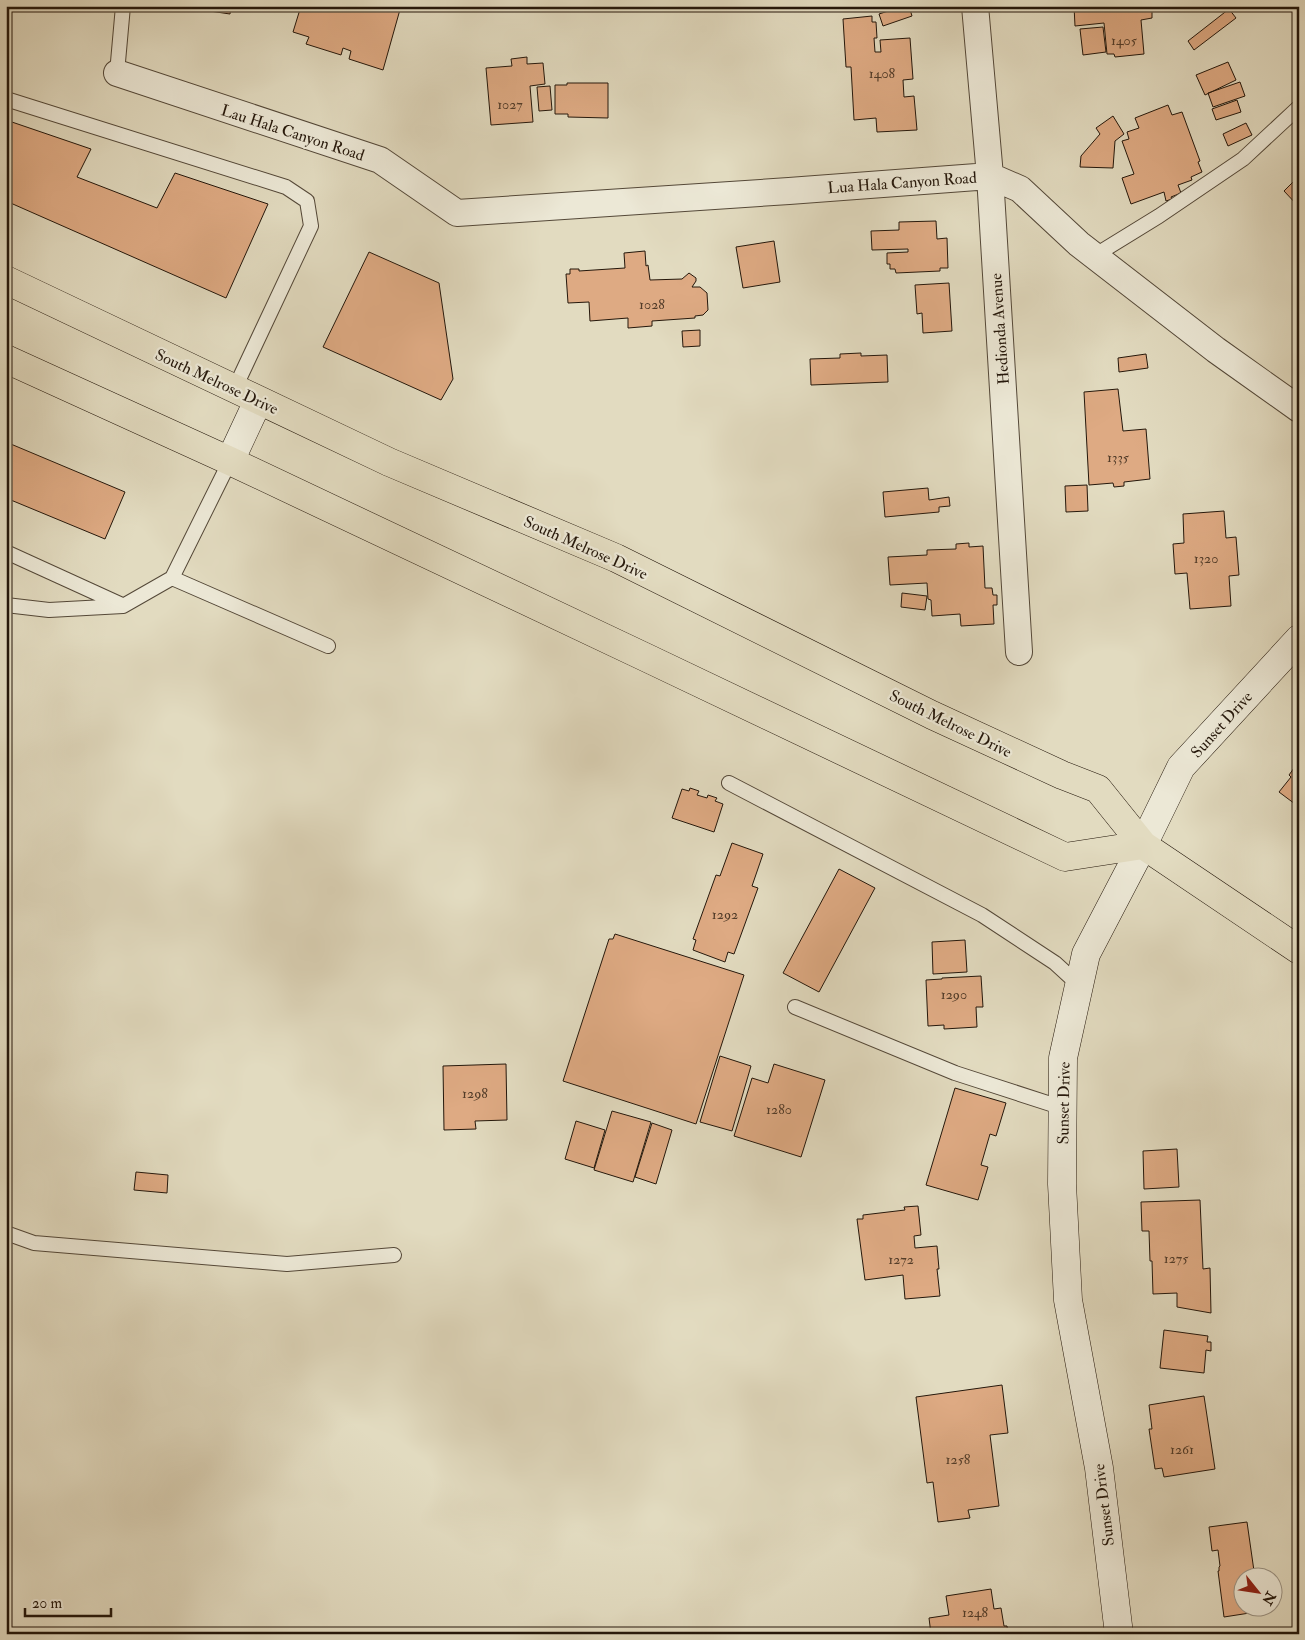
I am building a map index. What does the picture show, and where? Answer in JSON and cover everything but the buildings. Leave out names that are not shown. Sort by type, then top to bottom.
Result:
[{"type":"main road","name":"South Melrose Drive","points":[[6,280],[389,462],[616,558],[923,710],[1062,776],[1098,789],[1143,845],[1299,950]]},
{"type":"main road","points":[[6,359],[647,658],[1065,857],[1143,845]]},
{"type":"main road","points":[[230,462],[246,395]]},
{"type":"main road","name":"Sunset Drive","points":[[1119,1634],[1100,1468],[1068,1300],[1062,1184],[1063,1058],[1086,954],[1182,767],[1299,639]]},
{"type":"street","name":"Hedionda Avenue","points":[[974,6],[990,176],[1019,652]]},
{"type":"street","name":"Lau Hala Canyon Road","points":[[118,73],[380,160],[458,213]]},
{"type":"street","name":"Lua Hala Canyon Road","points":[[458,213],[990,176],[1020,189],[1094,256],[1216,350],[1299,409]]},
{"type":"lane","points":[[118,73],[123,6]]},
{"type":"lane","points":[[6,98],[286,187],[307,201],[311,226],[246,395]]},
{"type":"lane","points":[[1094,256],[1159,216],[1243,159],[1299,107]]},
{"type":"lane","points":[[6,605],[49,610],[123,606],[172,578],[230,462]]},
{"type":"lane","points":[[6,552],[123,606]]},
{"type":"lane","points":[[172,578],[328,646]]},
{"type":"lane","points":[[729,783],[982,915],[1056,963],[1079,985]]},
{"type":"lane","points":[[795,1007],[955,1073],[1063,1108]]},
{"type":"lane","points":[[6,1233],[34,1243],[287,1264],[394,1255]]}]
